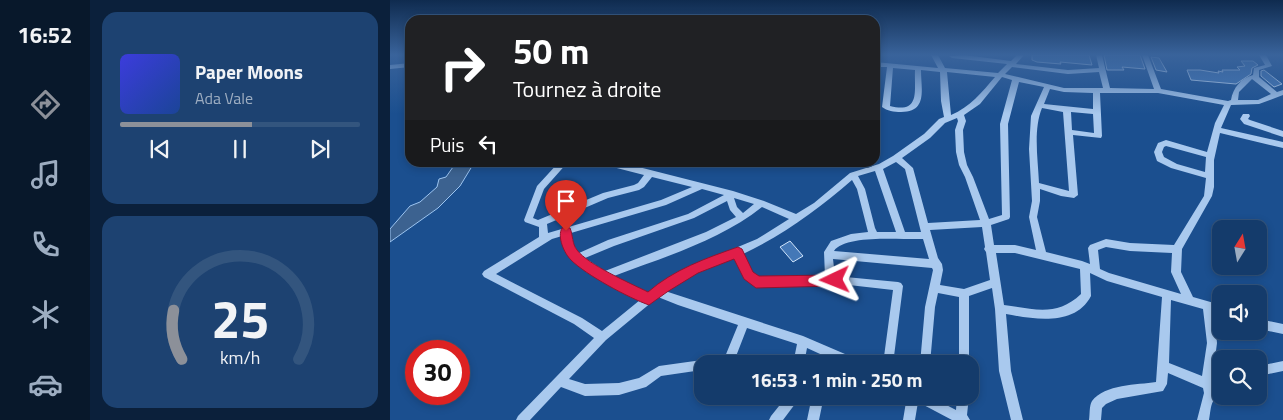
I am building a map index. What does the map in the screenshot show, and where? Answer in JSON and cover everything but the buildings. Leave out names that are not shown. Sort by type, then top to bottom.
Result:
[{"type":"street","points":[[889,75],[886,106],[902,110],[912,109],[916,105],[919,94],[918,75]]},
{"type":"street","points":[[943,75],[948,118]]},
{"type":"street","points":[[995,75],[1047,88],[1064,90],[1158,91],[1228,103],[1259,102],[1280,94]]},
{"type":"street","points":[[880,166],[896,158],[948,118],[960,114],[982,97],[1000,75]]},
{"type":"street","points":[[1103,75],[1106,90]]},
{"type":"street","points":[[1152,75],[1158,91]]},
{"type":"street","points":[[1228,103],[1234,101],[1235,93],[1249,78],[1254,77],[1280,94]]},
{"type":"street","points":[[831,280],[830,248],[845,239],[874,235],[902,236],[986,224],[1004,219],[1007,216],[1004,124],[1016,79]]},
{"type":"street","points":[[1042,255],[1033,217],[1036,203],[1034,184],[1034,118],[1047,88]]},
{"type":"street","points":[[1068,132],[1098,136],[1096,90]]},
{"type":"street","points":[[1190,302],[1176,272],[1177,249],[1206,200],[1210,188],[1211,156],[1228,103]]},
{"type":"street","points":[[1039,105],[1097,112]]},
{"type":"street","points":[[1034,184],[1061,194],[1074,194],[1072,154],[1068,132],[1068,110]]},
{"type":"street","points":[[960,114],[962,122],[960,152],[963,165],[970,177],[986,224],[1000,309],[1005,372],[1017,420]]},
{"type":"street","points":[[1246,116],[1244,119],[1247,122],[1283,134]]},
{"type":"street","points":[[1218,130],[1283,145]]},
{"type":"street","points":[[1210,176],[1174,166],[1160,159],[1158,152],[1160,146],[1166,143],[1211,156]]},
{"type":"street","points":[[896,158],[909,166],[933,258],[938,270],[933,288],[926,355]]},
{"type":"street","points":[[544,240],[543,226],[528,220],[536,197],[545,181],[561,167]]},
{"type":"street","points":[[625,167],[761,203],[794,218]]},
{"type":"street","points":[[522,420],[602,337],[653,296],[693,270],[760,242],[816,205],[862,170],[878,167],[902,236]]},
{"type":"street","points":[[539,223],[606,195],[636,188],[641,185],[650,173]]},
{"type":"street","points":[[854,175],[859,183],[866,214],[874,235]]},
{"type":"street","points":[[602,337],[578,321],[487,274],[556,233],[663,203],[700,187]]},
{"type":"street","points":[[730,196],[733,208],[742,218]]},
{"type":"street","points":[[576,258],[611,243],[692,216],[730,196]]},
{"type":"street","points":[[604,276],[709,235],[742,218],[761,203]]},
{"type":"street","points":[[566,231],[570,250],[576,258],[604,276],[653,296],[678,301],[803,341],[834,355]]},
{"type":"street","points":[[1000,309],[1041,315],[1068,311],[1086,296],[1093,248],[1103,243],[1130,247],[1177,249]]},
{"type":"street","points":[[990,249],[1010,248],[1042,255],[1090,268],[1107,277],[1167,296],[1212,307]]},
{"type":"street","points":[[738,252],[748,276],[754,281],[831,280],[898,286],[889,355]]},
{"type":"street","points":[[830,255],[937,264]]},
{"type":"street","points":[[933,288],[964,292],[995,283]]},
{"type":"street","points":[[964,292],[964,355]]},
{"type":"street","points":[[1096,420],[1096,405],[1105,396],[1128,390],[1159,386],[1161,384],[1167,296]]},
{"type":"street","points":[[1208,306],[1212,347],[1206,377],[1212,387]]},
{"type":"street","points":[[731,355],[744,322]]},
{"type":"street","points":[[1267,326],[1283,329]]},
{"type":"street","points":[[800,355],[803,341]]},
{"type":"street","points":[[560,381],[585,390],[612,390],[642,383],[659,371],[694,366]]},
{"type":"street","points":[[1163,366],[1212,389]]},
{"type":"street","points":[[1267,369],[1283,366]]},
{"type":"street","points":[[1203,420],[1212,392]]},
{"type":"street","points":[[775,420],[788,405]]},
{"type":"street","points":[[813,420],[816,405]]},
{"type":"street","points":[[909,420],[915,405]]},
{"type":"street","points":[[934,405],[962,419],[963,405]]},
{"type":"water","points":[[453,167],[472,167],[460,186],[438,208],[390,242],[390,229],[410,206],[420,202],[437,187],[439,179],[446,177]]},
{"type":"route","points":[[566,231],[566,240],[576,258],[604,276],[649,299],[662,288],[693,270],[738,252],[748,276],[756,282],[835,280]]}]
